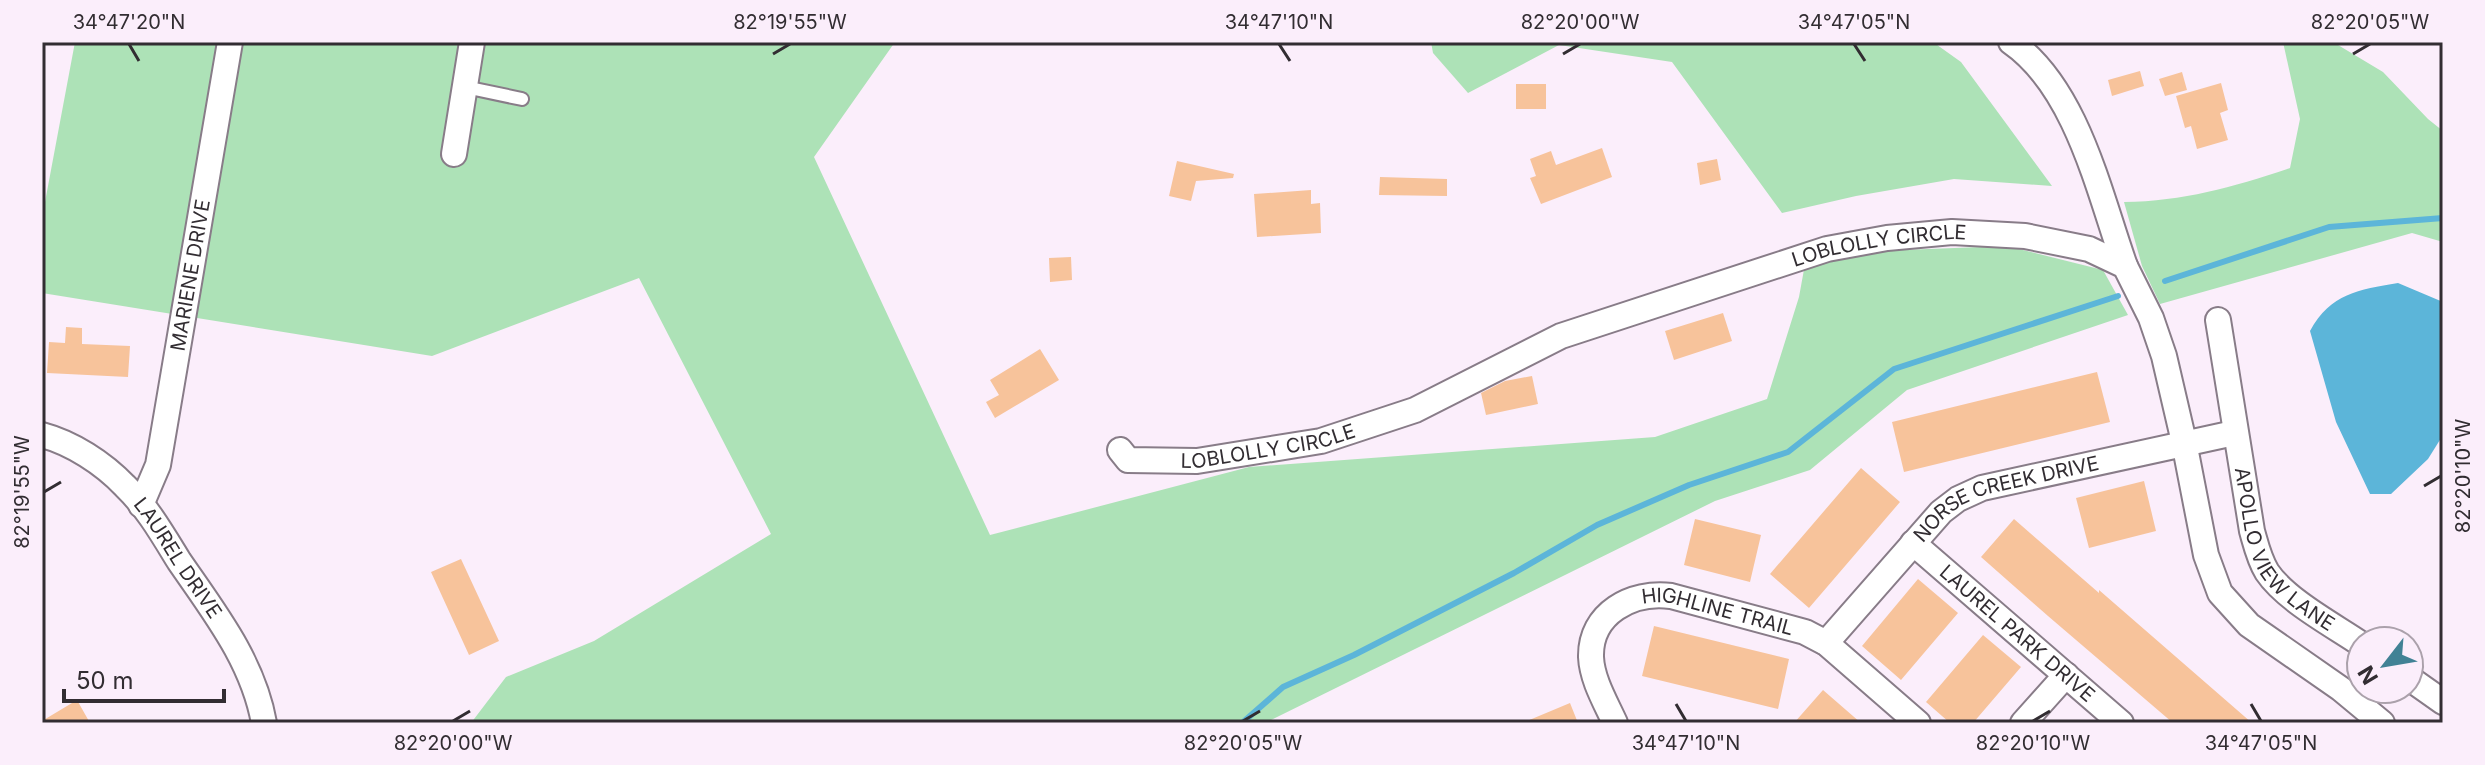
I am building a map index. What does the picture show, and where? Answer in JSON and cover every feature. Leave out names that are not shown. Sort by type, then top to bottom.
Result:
[{"type":"street","name":"MARIENE DRIVE","points":[[141,505],[158,465],[230,42]]},
{"type":"street","points":[[454,154],[472,42]]},
{"type":"street","points":[[2011,42],[2034,61],[2069,112],[2125,266],[2151,318],[2164,356],[2184,442],[2206,555],[2220,593],[2249,625],[2341,689],[2382,723]]},
{"type":"street","name":"LOBLOLLY CIRCLE","points":[[1120,450],[1128,460],[1197,461],[1321,441],[1415,410],[1561,336],[1827,249],[1887,238],[1952,232],[2025,236],[2089,249],[2125,266]]},
{"type":"street","name":"APOLLO VIEW LANE","points":[[2218,320],[2252,531],[2265,567],[2288,593],[2345,633]]},
{"type":"street","name":"NORSE CREEK DRIVE","points":[[1826,643],[1941,512],[1958,499],[1982,488],[2234,433]]},
{"type":"street","name":"LAUREL DRIVE","points":[[42,435],[97,462],[125,486],[141,505],[231,638],[256,691],[264,723]]},
{"type":"street","name":"LAUREL PARK DRIVE","points":[[1913,543],[2121,723]]},
{"type":"street","name":"HIGHLINE TRAIL","points":[[1615,723],[1596,680],[1592,650],[1600,625],[1614,609],[1630,599],[1654,594],[1805,632],[1826,643],[1918,723]]},
{"type":"street","points":[[2023,723],[2066,675]]},
{"type":"street","points":[[2425,688],[2442,699]]},
{"type":"lane","points":[[465,87],[522,99]]},
{"type":"green space","points":[[75,42],[895,42],[814,157],[990,535],[1249,467],[1655,437],[1767,399],[1799,297],[1805,264],[1876,251],[2007,246],[2103,270],[2128,315],[1907,390],[1810,470],[1715,501],[1265,723],[471,723],[506,677],[594,641],[771,534],[639,278],[432,356],[42,293],[42,218]]},
{"type":"green space","points":[[1431,42],[1933,42],[1961,62],[2052,186],[1954,179],[1782,213],[1672,62],[1559,45],[1468,93],[1433,53]]},
{"type":"green space","points":[[2283,42],[2333,42],[2383,72],[2443,131],[2443,242],[2412,233],[2160,304],[2142,266],[2124,202],[2208,192],[2290,168],[2300,119]]},
{"type":"water","points":[[2398,283],[2443,302],[2443,435],[2428,459],[2391,494],[2370,494],[2336,422],[2310,331],[2327,308],[2347,295]]},
{"type":"building","points":[[2140,71],[2144,86],[2112,96],[2108,80]]},
{"type":"building","points":[[2182,72],[2187,90],[2165,96],[2159,79]]},
{"type":"building","points":[[2221,83],[2228,110],[2220,113],[2228,140],[2197,149],[2191,126],[2185,128],[2176,96]]},
{"type":"building","points":[[1516,84],[1546,84],[1546,109],[1516,109]]},
{"type":"building","points":[[1602,148],[1612,177],[1541,204],[1530,178],[1536,176],[1530,159],[1551,151],[1556,165]]},
{"type":"building","points":[[1717,159],[1721,180],[1700,185],[1697,163]]},
{"type":"building","points":[[1177,161],[1234,174],[1233,178],[1196,181],[1191,201],[1169,196]]},
{"type":"building","points":[[1380,177],[1447,179],[1447,196],[1379,195]]},
{"type":"building","points":[[1311,190],[1311,204],[1320,203],[1321,233],[1257,237],[1254,194]]},
{"type":"building","points":[[1071,257],[1072,280],[1050,282],[1049,258]]},
{"type":"building","points":[[1723,313],[1732,341],[1674,360],[1665,331]]},
{"type":"building","points":[[66,327],[82,328],[82,344],[130,346],[128,377],[47,373],[49,342],[65,343]]},
{"type":"building","points":[[1040,349],[1059,380],[995,418],[986,402],[999,395],[990,380]]},
{"type":"building","points":[[2097,372],[2110,422],[1904,472],[1892,422]]},
{"type":"building","points":[[1532,376],[1538,404],[1486,415],[1481,393],[1505,381]]},
{"type":"building","points":[[1861,468],[1900,502],[1809,608],[1770,574]]},
{"type":"building","points":[[2144,481],[2156,531],[2089,548],[2076,498]]},
{"type":"building","points":[[1695,519],[1761,535],[1750,582],[1684,565]]},
{"type":"building","points":[[2014,519],[2252,723],[2173,723],[2048,616],[1981,557]]},
{"type":"building","points":[[461,559],[499,641],[469,655],[431,572]]},
{"type":"building","points":[[1918,579],[1958,613],[1901,680],[1862,646]]},
{"type":"building","points":[[1654,626],[1789,659],[1778,709],[1642,676]]},
{"type":"building","points":[[1983,635],[2021,667],[1973,723],[1950,723],[1926,702]]},
{"type":"building","points":[[1823,690],[1861,723],[1794,723]]},
{"type":"building","points":[[77,700],[90,723],[42,723],[42,721]]},
{"type":"building","points":[[1570,703],[1578,723],[1522,723]]},
{"type":"waterway","points":[[2165,281],[2329,227],[2443,218]]},
{"type":"waterway","points":[[1242,723],[1283,687],[1354,655],[1514,573],[1597,525],[1689,485],[1788,452],[1894,369],[2118,296]]}]
